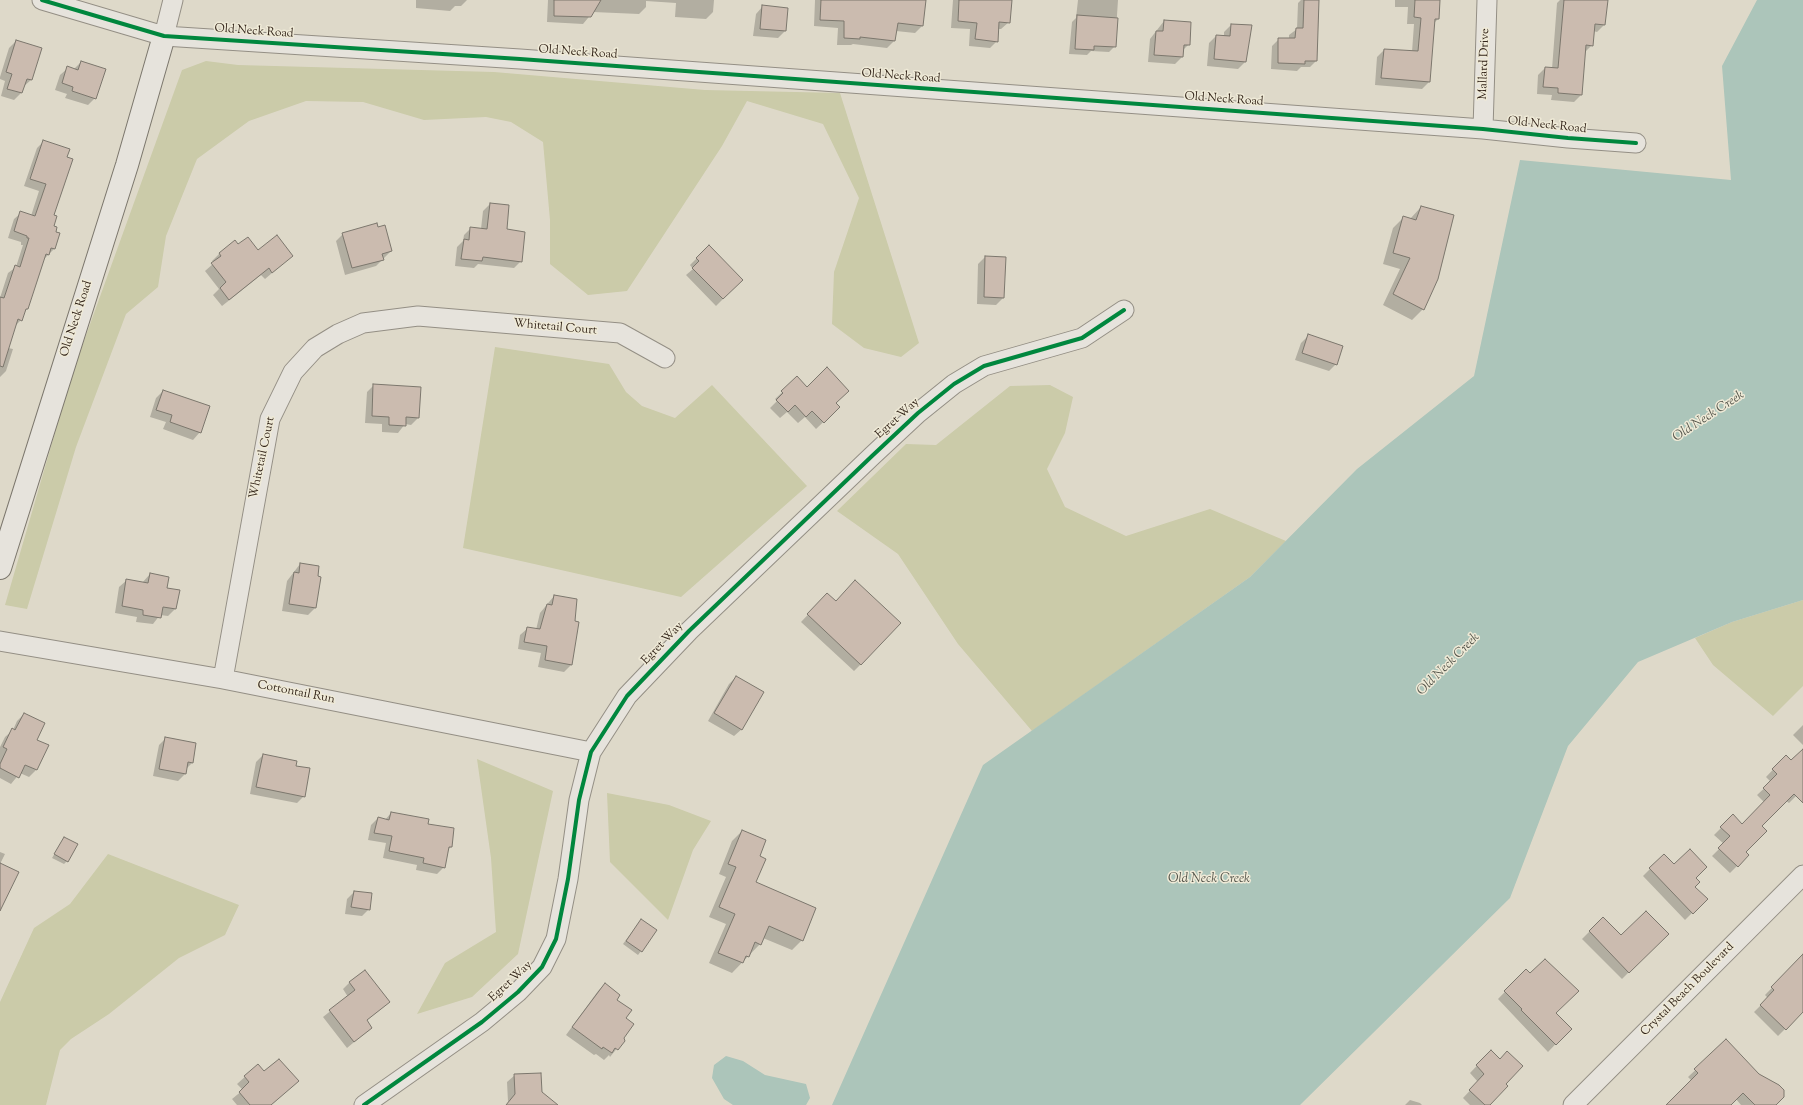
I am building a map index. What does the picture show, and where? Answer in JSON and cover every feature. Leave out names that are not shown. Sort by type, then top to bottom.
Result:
[{"type":"street","points":[[42,0],[164,36],[173,0]]},
{"type":"street","name":"Mallard Drive","points":[[1483,129],[1488,0]]},
{"type":"street","name":"Old Neck Road","points":[[0,568],[127,165],[164,36],[528,59],[1483,129],[1636,144]]},
{"type":"street","name":"Egret Way","points":[[364,1105],[482,1022],[518,992],[542,967],[556,939],[568,879],[579,800],[591,752],[627,696],[689,631],[918,413],[954,384],[984,366],[1082,338],[1124,310]]},
{"type":"street","name":"Whitetail Court","points":[[223,679],[270,419],[293,372],[315,348],[338,334],[363,323],[418,316],[620,334],[665,358]]},
{"type":"street","name":"Cottontail Run","points":[[0,641],[223,679],[591,752]]},
{"type":"street","name":"Crystal Beach Boulevard","points":[[1573,1105],[1803,875]]},
{"type":"shaded area","points":[[206,61],[238,65],[494,72],[705,90],[840,93],[919,343],[901,357],[864,348],[832,324],[834,272],[859,198],[823,124],[747,101],[722,146],[627,291],[588,295],[550,264],[550,220],[543,142],[511,122],[486,117],[424,120],[363,102],[306,101],[249,121],[197,159],[166,236],[158,287],[126,314],[76,447],[27,609],[5,605],[72,374],[182,70]]},
{"type":"shaded area","points":[[495,347],[609,364],[626,392],[642,406],[675,418],[712,385],[807,486],[681,597],[463,548]]},
{"type":"shaded area","points":[[1050,385],[1073,397],[1065,433],[1047,469],[1065,507],[1126,536],[1210,509],[1286,541],[1250,577],[1032,731],[958,644],[898,554],[837,511],[906,444],[936,445],[1010,386]]},
{"type":"shaded area","points":[[1803,600],[1803,686],[1773,716],[1713,665],[1695,638],[1732,622]]},
{"type":"shaded area","points":[[477,759],[553,791],[518,954],[472,997],[417,1014],[445,963],[496,932],[491,858]]},
{"type":"shaded area","points":[[607,793],[669,805],[711,821],[693,850],[668,920],[610,862]]},
{"type":"shaded area","points":[[108,854],[239,905],[225,935],[179,958],[109,1014],[71,1039],[60,1050],[46,1105],[0,1105],[0,1002],[34,928],[70,904]]},
{"type":"water","name":"Old Neck Creek","points":[[1757,0],[1803,0],[1803,600],[1732,622],[1638,662],[1568,746],[1510,898],[1300,1105],[832,1105],[983,765],[1250,577],[1357,469],[1474,376],[1520,160],[1731,180],[1722,66]]},
{"type":"water","points":[[726,1056],[743,1061],[765,1075],[806,1084],[810,1098],[806,1105],[733,1105],[724,1099],[712,1078],[714,1065]]},
{"type":"building","points":[[554,0],[601,0],[591,17],[554,16]]},
{"type":"building","points":[[821,0],[926,0],[923,26],[898,23],[895,41],[860,37],[860,39],[844,38],[844,21],[820,20]]},
{"type":"building","points":[[959,0],[1012,0],[1010,23],[999,22],[998,42],[975,39],[977,23],[958,21]]},
{"type":"building","points":[[1304,0],[1319,0],[1317,61],[1305,61],[1305,64],[1278,63],[1278,38],[1295,38],[1296,28],[1303,28]]},
{"type":"building","points":[[1415,0],[1440,0],[1439,19],[1435,19],[1430,82],[1381,78],[1384,49],[1418,51],[1421,18],[1414,17]]},
{"type":"building","points":[[1564,0],[1608,0],[1605,25],[1595,24],[1593,46],[1586,45],[1582,95],[1558,93],[1558,88],[1543,87],[1545,67],[1558,68]]},
{"type":"building","points":[[762,5],[788,8],[786,31],[760,29]]},
{"type":"building","points":[[1077,15],[1118,18],[1116,47],[1094,46],[1094,50],[1075,49]]},
{"type":"building","points":[[1164,20],[1191,22],[1190,45],[1184,45],[1183,57],[1154,55],[1156,31],[1163,31]]},
{"type":"building","points":[[1231,24],[1252,25],[1246,62],[1214,59],[1216,35],[1230,36]]},
{"type":"building","points":[[16,40],[42,48],[32,80],[27,79],[22,93],[7,89],[12,74],[6,72]]},
{"type":"building","points":[[81,61],[106,69],[96,99],[72,91],[73,87],[62,83],[67,66],[78,70]]},
{"type":"building","points":[[43,140],[70,149],[67,157],[73,159],[54,215],[57,216],[54,226],[57,227],[56,232],[60,233],[55,249],[51,248],[49,255],[46,254],[28,309],[26,309],[22,321],[18,319],[3,367],[0,366],[0,297],[4,298],[15,265],[20,267],[29,238],[14,231],[20,211],[35,216],[46,184],[30,179]]},
{"type":"building","points":[[490,203],[509,205],[507,229],[525,232],[522,262],[483,257],[482,261],[461,259],[464,239],[469,240],[470,227],[487,229]]},
{"type":"building","points":[[1421,206],[1454,215],[1438,279],[1424,310],[1393,294],[1410,258],[1393,253],[1403,216],[1416,220]]},
{"type":"building","points":[[377,223],[378,227],[385,225],[392,251],[382,254],[384,260],[352,268],[342,233]]},
{"type":"building","points":[[277,235],[293,256],[272,273],[269,268],[229,300],[220,288],[226,282],[211,263],[221,256],[219,253],[235,240],[238,244],[248,237],[258,250]]},
{"type":"building","points":[[709,245],[743,280],[723,299],[692,268],[699,261],[696,258]]},
{"type":"building","points":[[985,256],[1006,257],[1004,298],[984,297]]},
{"type":"building","points":[[1308,334],[1343,346],[1337,365],[1302,353]]},
{"type":"building","points":[[827,367],[849,391],[836,403],[840,407],[824,423],[812,411],[806,417],[795,405],[788,412],[776,400],[783,393],[781,391],[797,376],[807,387]]},
{"type":"building","points":[[373,384],[421,387],[419,418],[406,417],[406,426],[389,425],[389,417],[372,416]]},
{"type":"building","points":[[163,390],[210,406],[201,433],[170,422],[172,415],[156,410]]},
{"type":"building","points":[[300,563],[319,566],[318,576],[321,577],[316,608],[289,604],[294,572],[299,573]]},
{"type":"building","points":[[150,573],[169,577],[167,588],[180,590],[176,609],[163,607],[161,618],[143,615],[143,610],[122,606],[126,579],[148,583]]},
{"type":"building","points":[[855,580],[901,623],[861,665],[807,614],[827,593],[836,601]]},
{"type":"building","points":[[554,595],[577,599],[575,621],[579,622],[572,665],[545,660],[547,646],[524,642],[527,627],[540,629],[547,604],[552,605]]},
{"type":"building","points":[[736,676],[764,692],[742,730],[714,713]]},
{"type":"building","points":[[24,713],[45,723],[37,740],[49,745],[37,770],[25,765],[19,778],[0,768],[0,764],[7,749],[3,747],[12,728],[15,730]]},
{"type":"building","points":[[165,737],[196,743],[193,763],[188,762],[186,774],[159,769]]},
{"type":"building","points":[[1803,749],[1803,803],[1794,794],[1762,826],[1767,831],[1746,852],[1749,855],[1738,867],[1718,848],[1730,836],[1720,827],[1733,814],[1742,824],[1770,795],[1763,788],[1777,774],[1772,769],[1786,755],[1791,760]]},
{"type":"building","points":[[263,754],[297,761],[296,766],[310,768],[305,797],[256,787]]},
{"type":"building","points":[[391,812],[429,819],[428,824],[454,828],[452,847],[449,847],[445,868],[423,863],[424,858],[389,851],[392,836],[374,833],[378,817],[389,820]]},
{"type":"building","points":[[742,830],[766,840],[760,856],[766,859],[756,882],[816,908],[803,941],[769,926],[761,945],[755,942],[749,957],[746,956],[743,963],[718,953],[735,914],[719,907],[736,867],[728,864]]},
{"type":"building","points":[[64,837],[78,844],[68,862],[54,854]]},
{"type":"building","points":[[1690,849],[1707,867],[1696,878],[1700,882],[1695,887],[1708,899],[1693,914],[1649,868],[1664,854],[1674,864]]},
{"type":"building","points":[[0,863],[19,872],[0,911]]},
{"type":"building","points":[[354,891],[372,893],[370,910],[351,907]]},
{"type":"building","points":[[1646,911],[1669,934],[1629,973],[1589,931],[1603,917],[1621,935]]},
{"type":"building","points":[[641,919],[657,930],[642,952],[626,941]]},
{"type":"building","points":[[1803,954],[1803,1012],[1786,1030],[1760,1005],[1774,990],[1771,987]]},
{"type":"building","points":[[1545,959],[1579,991],[1556,1013],[1572,1029],[1556,1045],[1504,991],[1526,969],[1530,973]]},
{"type":"building","points":[[365,970],[390,1002],[367,1020],[372,1028],[354,1042],[329,1010],[355,990],[349,982]]},
{"type":"building","points":[[605,983],[620,995],[617,1000],[632,1010],[626,1018],[634,1024],[624,1038],[625,1041],[618,1050],[615,1048],[612,1053],[603,1047],[602,1049],[572,1027]]},
{"type":"building","points":[[1726,1039],[1759,1074],[1779,1085],[1784,1090],[1784,1097],[1776,1105],[1755,1105],[1743,1093],[1731,1105],[1666,1105],[1698,1073],[1694,1069]]},
{"type":"building","points":[[1491,1050],[1500,1059],[1507,1051],[1523,1066],[1506,1084],[1508,1086],[1490,1105],[1485,1105],[1469,1090],[1484,1074],[1476,1065]]},
{"type":"building","points":[[279,1059],[299,1081],[271,1105],[250,1105],[239,1092],[249,1082],[244,1076],[258,1064],[264,1071]]},
{"type":"building","points":[[541,1073],[542,1092],[558,1105],[506,1105],[515,1094],[514,1074]]},
{"type":"cycle path","points":[[42,0],[164,36],[520,59],[1483,129],[1568,138],[1636,143]]},
{"type":"cycle path","points":[[364,1105],[482,1022],[518,992],[542,967],[556,939],[568,879],[579,800],[591,752],[627,696],[689,631],[918,413],[954,384],[984,366],[1082,338],[1124,310]]}]
